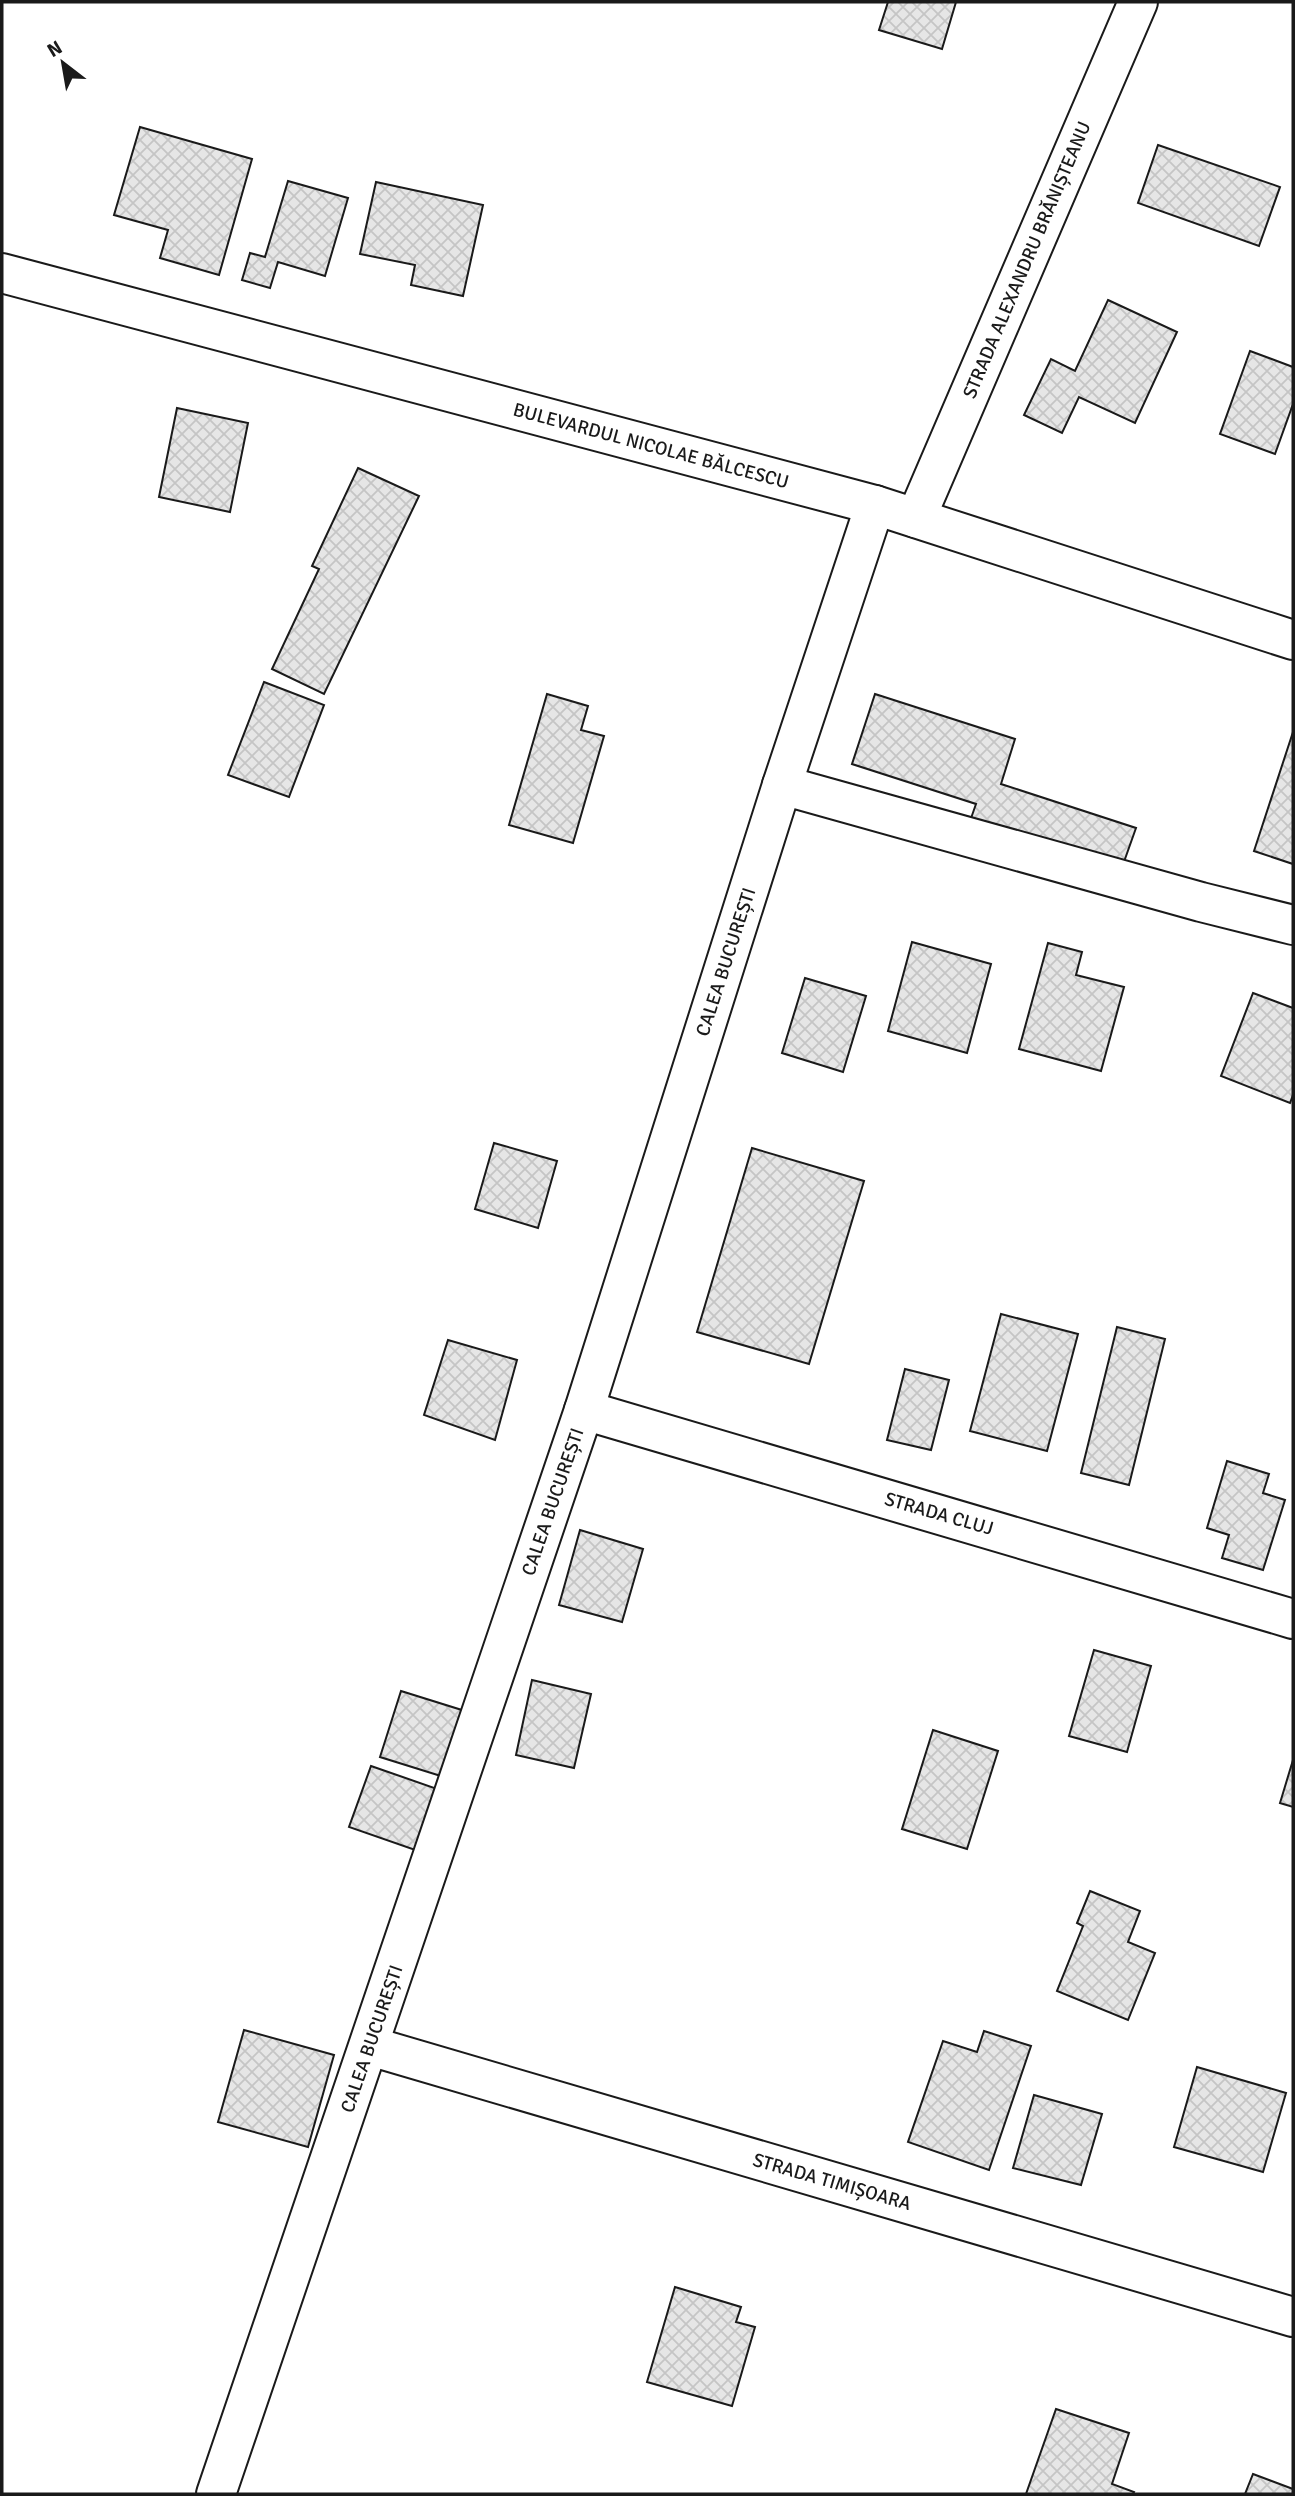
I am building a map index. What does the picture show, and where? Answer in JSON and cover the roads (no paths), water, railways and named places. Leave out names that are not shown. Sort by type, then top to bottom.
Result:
[{"type":"street","name":"STRADA ALEXANDRU BRĂNIȘTEANU","points":[[916,518],[1138,2]]},
{"type":"street","name":"BULEVARDUL NICOLAE BĂLCESCU","points":[[2,273],[875,505],[1293,640]]},
{"type":"street","name":"CALEA BUCUREȘTI","points":[[216,2494],[584,1410],[782,785],[875,505]]},
{"type":"street","points":[[782,785],[1200,902],[1293,925]]},
{"type":"street","name":"STRADA CLUJ","points":[[584,1410],[1293,1619]]},
{"type":"street","name":"STRADA TIMIȘOARA","points":[[370,2046],[1293,2317]]}]
